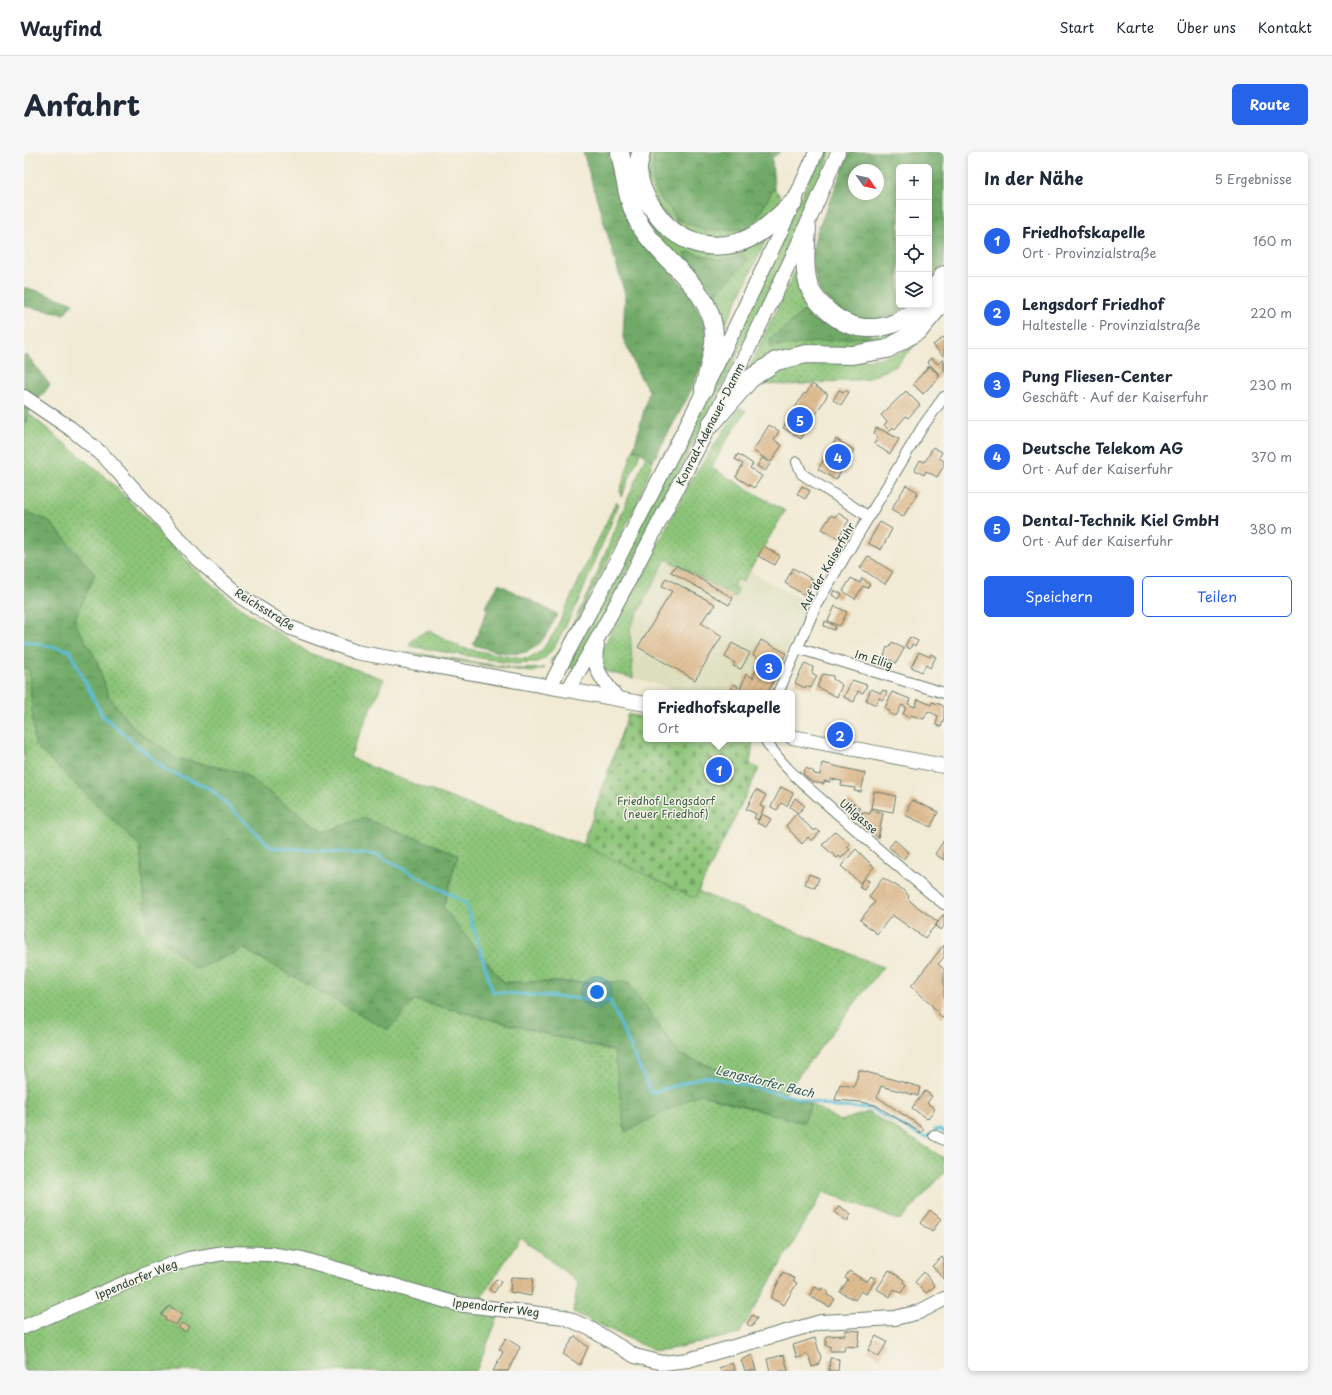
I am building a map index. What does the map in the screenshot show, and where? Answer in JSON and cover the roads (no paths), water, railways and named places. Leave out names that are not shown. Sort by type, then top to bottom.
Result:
[{"type":"highway","points":[[620,152],[628,198],[639,224],[655,246],[693,285],[708,306],[714,327],[714,344],[704,389]]},
{"type":"highway","points":[[641,152],[638,170],[645,196],[660,220],[673,233],[691,242],[723,246],[739,242],[755,235],[771,224],[794,202]]},
{"type":"highway","points":[[807,228],[805,264],[809,288],[819,303],[834,316],[846,324],[862,328],[877,329],[893,324],[912,314],[918,308]]},
{"type":"highway","points":[[932,293],[944,275]]},
{"type":"highway","points":[[711,424],[750,379],[776,361],[807,354],[852,355],[887,349],[919,330],[944,300]]},
{"type":"main road","name":"Konrad-Adenauer-Damm","points":[[550,687],[612,570],[756,285],[816,152]]},
{"type":"main road","name":"Konrad-Adenauer-Damm","points":[[568,690],[598,639],[711,424],[807,228],[838,152]]},
{"type":"main road","name":"Reichsstraße","points":[[24,397],[70,428],[103,455],[198,560],[241,596],[291,628],[356,652],[550,687],[616,697],[643,703]]},
{"type":"main road","points":[[598,639],[594,656],[598,674],[616,697]]},
{"type":"main road","points":[[795,738],[944,766]]},
{"type":"main road","name":"Ippendorfer Weg","points":[[24,1327],[155,1270],[189,1259],[224,1253],[244,1253],[302,1259],[457,1304],[564,1316],[589,1328],[635,1356],[664,1367],[821,1322],[895,1318],[919,1312],[944,1299]]},
{"type":"street","name":"Auf der Kaiserfuhr","points":[[779,690],[816,605],[923,426],[944,397]]},
{"type":"street","name":"Auf der Kaiserfuhr","points":[[798,462],[802,474],[869,517]]},
{"type":"street","name":"Im Ellig","points":[[797,648],[944,693]]},
{"type":"street","name":"Uhlgasse","points":[[767,742],[778,758],[800,780],[897,866],[944,904]]},
{"type":"street","points":[[934,1135],[944,1140]]},
{"type":"waterway","name":"Lengsdorfer Bach","points":[[24,641],[69,650],[102,715],[166,770],[211,789],[271,847],[378,855],[466,903],[493,992],[610,1001],[651,1093],[707,1076],[835,1107],[869,1108],[919,1135],[927,1137],[930,1134]]},
{"type":"waterway","name":"Lengsdorfer Bach","points":[[935,1130],[940,1129],[944,1132]]},
{"type":"place","name":"Dental-Technik Kiel GmbH","points":[[800,420]]},
{"type":"place","name":"Deutsche Telekom AG","points":[[838,457]]},
{"type":"place","name":"Pung Fliesen-Center","points":[[769,667]]},
{"type":"place","name":"Lengsdorf Friedhof","points":[[840,735]]},
{"type":"place","name":"Friedhofskapelle","points":[[719,770]]},
{"type":"park label","name":"Friedhof Lengsdorf (neuer Friedhof)","points":[[666,806]]}]
